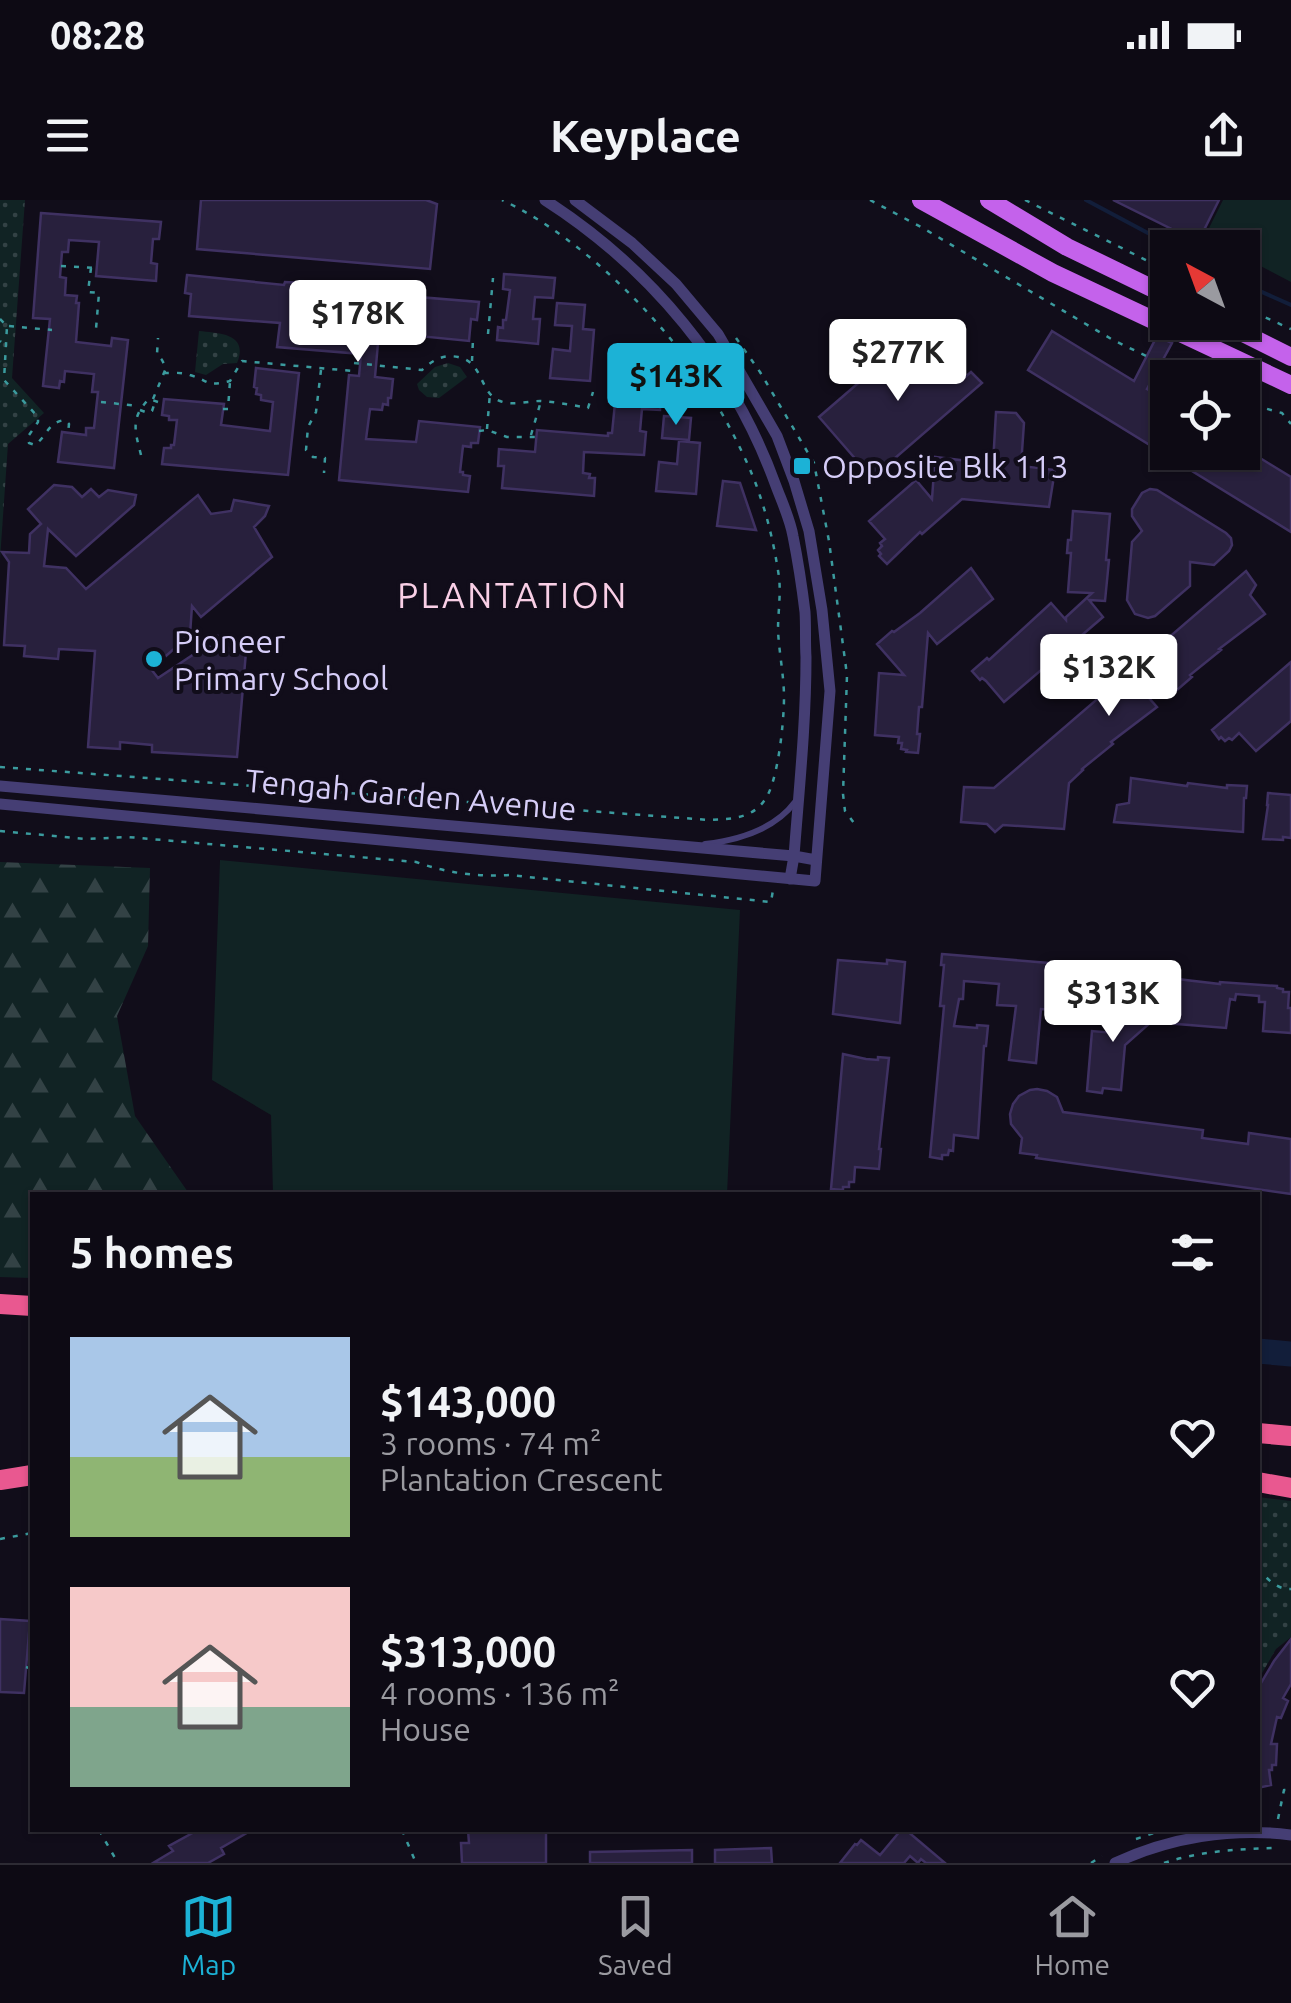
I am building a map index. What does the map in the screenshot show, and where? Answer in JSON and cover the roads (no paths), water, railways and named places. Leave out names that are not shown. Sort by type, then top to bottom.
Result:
[{"type":"highway","points":[[0,1304],[30,1306]]},
{"type":"highway","points":[[1260,1433],[1291,1436]]},
{"type":"highway","points":[[1260,1472],[1291,1476]]},
{"type":"highway","points":[[1260,1482],[1291,1488]]},
{"type":"main road","points":[[921,200],[1053,273],[1291,386]]},
{"type":"main road","points":[[989,200],[1067,247],[1150,287]]},
{"type":"main road","points":[[1257,340],[1291,357]]},
{"type":"street","points":[[545,200],[620,255],[662,296],[701,344],[761,444],[793,532],[805,615],[806,691],[790,879]]},
{"type":"street","points":[[575,200],[643,253],[676,284],[718,334],[777,436],[794,481],[822,610],[830,691],[816,860]]},
{"type":"street","name":"Tengah Garden Avenue","points":[[0,786],[794,856],[816,860],[815,881],[0,804]]},
{"type":"street","points":[[1115,1863],[1178,1840],[1235,1834],[1291,1835]]},
{"type":"lane","points":[[689,846],[726,842],[756,831],[784,817],[798,798]]},
{"type":"waterway","points":[[1086,200],[1150,234]]},
{"type":"waterway","points":[[1260,291],[1291,305]]},
{"type":"waterway","points":[[1260,1351],[1291,1354]]},
{"type":"place","name":"Opposite Blk 113","points":[[802,466]]},
{"type":"place","name":"Pioneer Primary School","points":[[154,659]]},
{"type":"district","name":"PLANTATION","points":[[513,595]]}]
